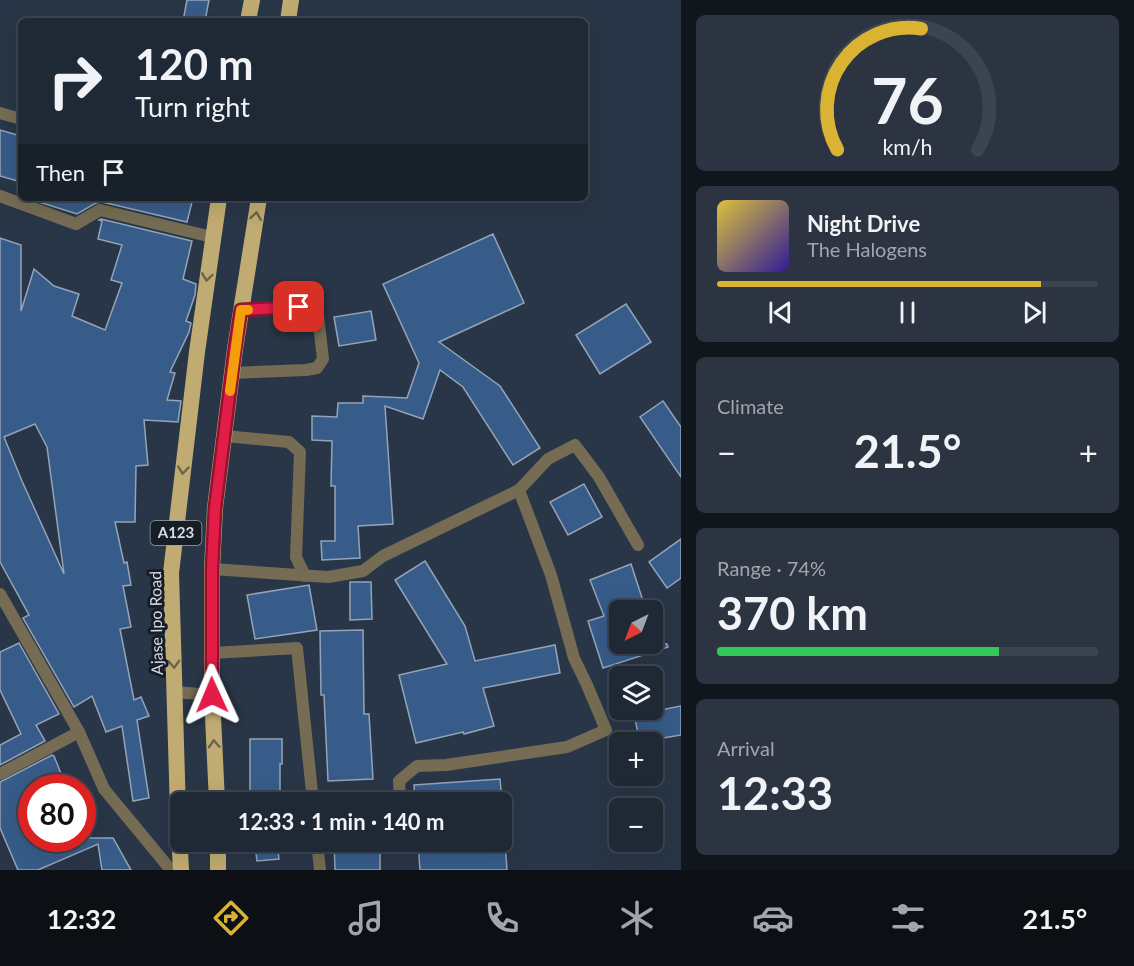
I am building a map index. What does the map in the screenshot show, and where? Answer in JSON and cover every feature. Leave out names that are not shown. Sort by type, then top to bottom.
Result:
[{"type":"highway","points":[[249,18],[252,0]]},
{"type":"highway","points":[[288,18],[291,0]]},
{"type":"highway","name":"Ajase Ipo Road","points":[[181,870],[171,573],[212,237],[218,201]]},
{"type":"highway","name":"A123","points":[[217,792],[212,695],[212,569],[215,508],[232,373],[259,201]]},
{"type":"highway","points":[[218,852],[218,870]]},
{"type":"street","points":[[0,113],[18,118]]},
{"type":"street","points":[[0,196],[76,224],[100,210],[212,237]]},
{"type":"street","points":[[232,373],[306,370],[317,368],[323,359],[318,316],[311,309],[299,307],[241,310]]},
{"type":"street","points":[[225,436],[289,442],[300,452],[296,557],[305,576]]},
{"type":"street","points":[[212,569],[328,577],[363,572],[383,556],[519,490],[549,459],[574,445],[599,477],[638,544]]},
{"type":"street","points":[[400,792],[399,781],[417,766],[446,765],[567,747],[606,730],[574,658],[551,574],[519,490]]},
{"type":"street","points":[[0,594],[79,732],[104,789],[171,870]]},
{"type":"street","points":[[212,653],[297,648],[312,792]]},
{"type":"street","points":[[175,692],[212,695]]},
{"type":"street","points":[[0,774],[79,732]]},
{"type":"street","points":[[318,852],[320,870]]},
{"type":"building","points":[[187,0],[209,0],[206,18],[184,18]]},
{"type":"building","points":[[0,130],[18,135],[18,181],[0,176]]},
{"type":"building","points":[[192,201],[187,222],[102,202],[77,214],[39,202]]},
{"type":"building","points":[[99,220],[192,241],[183,279],[196,284],[195,295],[186,321],[191,323],[189,332],[170,372],[175,373],[167,400],[181,401],[178,422],[144,420],[148,465],[136,466],[135,522],[115,522],[131,585],[123,586],[131,627],[120,629],[134,700],[141,697],[149,716],[137,720],[149,798],[133,801],[122,726],[106,732],[92,696],[74,707],[23,618],[29,615],[0,562],[0,238],[21,245],[21,311],[34,269],[54,286],[79,294],[72,316],[105,330],[122,283],[111,280],[122,245],[98,239],[102,221]],"holes":[[[35,424],[47,447],[64,574],[4,437]]]},
{"type":"building","points":[[493,234],[524,303],[439,342],[500,386],[540,448],[513,465],[463,387],[440,370],[423,419],[385,406],[393,524],[358,526],[360,558],[322,560],[321,541],[335,541],[335,486],[331,486],[332,441],[312,440],[312,416],[337,417],[338,403],[363,403],[363,396],[407,398],[419,363],[383,284]]},
{"type":"building","points":[[626,304],[651,342],[600,374],[576,335]]},
{"type":"building","points":[[371,311],[376,340],[339,346],[334,317]]},
{"type":"building","points":[[663,401],[681,427],[681,477],[640,417]]},
{"type":"building","points":[[584,484],[602,517],[568,535],[550,502]]},
{"type":"building","points":[[681,539],[681,578],[667,588],[649,562]]},
{"type":"building","points":[[425,561],[465,626],[475,661],[555,645],[560,673],[483,688],[494,726],[416,743],[399,675],[447,664],[395,580]]},
{"type":"building","points":[[631,564],[643,600],[609,600],[609,654],[646,654],[603,668],[588,621],[604,616],[590,580]]},
{"type":"building","points":[[350,582],[371,582],[372,619],[350,620]]},
{"type":"building","points":[[309,585],[317,630],[255,639],[247,595]]},
{"type":"building","points":[[363,630],[364,714],[369,714],[373,779],[328,781],[324,695],[321,695],[320,631]]},
{"type":"building","points":[[19,643],[59,714],[36,725],[45,741],[0,765],[0,745],[21,734],[0,690],[0,652]]},
{"type":"building","points":[[681,706],[681,735],[663,738],[663,732],[638,732],[635,720],[663,720],[663,709]]},
{"type":"building","points":[[250,739],[282,739],[280,792],[250,792]]},
{"type":"building","points":[[54,756],[61,774],[18,774],[18,852],[80,852],[38,870],[18,870],[0,828],[0,782]]},
{"type":"building","points":[[500,779],[501,792],[414,792],[414,785]]},
{"type":"building","points":[[96,838],[113,838],[131,870],[102,870],[98,844],[96,845]]},
{"type":"building","points":[[256,852],[278,852],[279,859],[257,861]]},
{"type":"building","points":[[334,852],[380,852],[380,870],[335,870]]},
{"type":"building","points":[[419,852],[506,852],[507,870],[420,870]]},
{"type":"slow traffic","points":[[230,391],[241,310],[248,310]]},
{"type":"route","points":[[212,695],[212,569],[215,508],[241,310],[299,307]]}]
